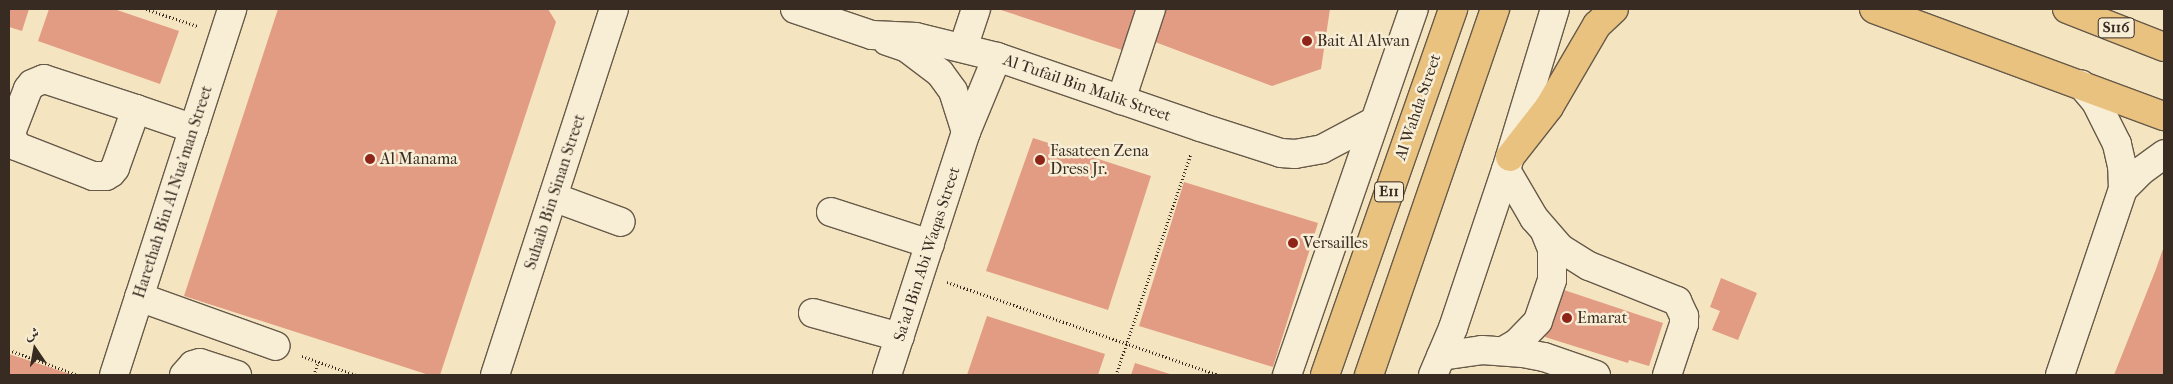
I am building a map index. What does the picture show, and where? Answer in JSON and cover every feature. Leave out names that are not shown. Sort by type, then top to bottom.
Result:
[{"type":"highway","name":"Al Wahda Street","points":[[1325,375],[1453,9]]},
{"type":"highway","name":"E11","points":[[1369,375],[1495,9]]},
{"type":"highway","points":[[1508,163],[1549,107],[1598,26],[1614,9]]},
{"type":"highway","points":[[1874,9],[2164,116]]},
{"type":"highway","name":"S116","points":[[2067,9],[2164,47]]},
{"type":"street","name":"Harethah Bin Al Nua'man Street","points":[[114,375],[232,9]]},
{"type":"street","name":"Suhaib Bin Sinan Street","points":[[495,375],[614,9]]},
{"type":"street","name":"Al Tufail Bin Malik Street","points":[[795,9],[872,35],[916,37],[997,57],[1281,153],[1295,154],[1322,149],[1373,122]]},
{"type":"street","points":[[963,48],[976,9]]},
{"type":"street","points":[[1121,100],[1151,9]]},
{"type":"street","points":[[1287,375],[1373,122],[1414,9]]},
{"type":"street","points":[[1437,365],[1508,163],[1555,9]]},
{"type":"street","points":[[872,35],[907,48],[940,72],[953,91],[966,132]]},
{"type":"street","name":"Sa'ad Bin Abi Waqas Street","points":[[887,375],[966,132],[997,57]]},
{"type":"street","points":[[136,109],[115,168],[106,176],[93,176],[22,150],[12,140],[12,126],[28,89],[32,84],[44,79],[136,109],[194,128]]},
{"type":"street","points":[[2060,375],[2123,189],[2122,166],[2114,136],[2096,102],[2081,84]]},
{"type":"street","points":[[2123,189],[2164,154]]},
{"type":"street","points":[[1503,351],[1517,343],[1538,321],[1552,280],[1552,249],[1508,163]]},
{"type":"street","points":[[553,197],[622,222]]},
{"type":"street","points":[[831,212],[930,244]]},
{"type":"street","points":[[1546,234],[1560,248],[1581,262],[1676,301],[1684,316],[1684,324],[1667,375]]},
{"type":"street","points":[[140,297],[276,346]]},
{"type":"street","points":[[813,313],[900,337]]},
{"type":"street","points":[[1437,365],[1482,350],[1503,351],[1544,357],[1596,375]]},
{"type":"street","points":[[184,375],[193,365],[200,363],[237,375]]},
{"type":"path","points":[[146,9],[224,35]]},
{"type":"path","points":[[1116,375],[1200,127]]},
{"type":"path","points":[[920,273],[1218,375]]},
{"type":"path","points":[[276,346],[356,375]]},
{"type":"path","points":[[9,350],[78,375]]},
{"type":"path","points":[[314,375],[318,362]]},
{"type":"building","points":[[9,9],[29,9],[22,31],[9,27]]},
{"type":"building","points":[[49,9],[114,9],[179,31],[160,84],[38,41]]},
{"type":"building","name":"Al Manama","points":[[278,9],[548,9],[556,22],[440,375],[429,375],[184,296]]},
{"type":"building","points":[[998,9],[1140,9],[1125,51]]},
{"type":"building","points":[[1156,9],[1330,9],[1321,69],[1272,86],[1147,39]]},
{"type":"building","points":[[1033,138],[1151,176],[1108,310],[986,271]]},
{"type":"building","points":[[1184,182],[1318,223],[1273,367],[1139,326]]},
{"type":"building","points":[[2164,246],[2164,375],[2114,375],[2156,269]]},
{"type":"building","points":[[1721,278],[1757,293],[1738,340],[1712,330],[1720,311],[1710,307]]},
{"type":"building","points":[[1561,289],[1663,323],[1649,366],[1629,360],[1628,363],[1545,337]]},
{"type":"building","points":[[987,316],[1105,354],[1098,375],[967,375]]},
{"type":"building","points":[[9,354],[73,375],[9,375]]},
{"type":"building","points":[[1135,363],[1173,375],[1131,375]]},
{"type":"place","name":"Bait Al Alwan","points":[[1307,41]]},
{"type":"place","name":"Al Manama","points":[[370,159]]},
{"type":"place","name":"Fasateen Zena Dress Jr.","points":[[1040,160]]},
{"type":"place","name":"Versailles","points":[[1293,243]]},
{"type":"place","name":"Emarat","points":[[1567,318]]}]
